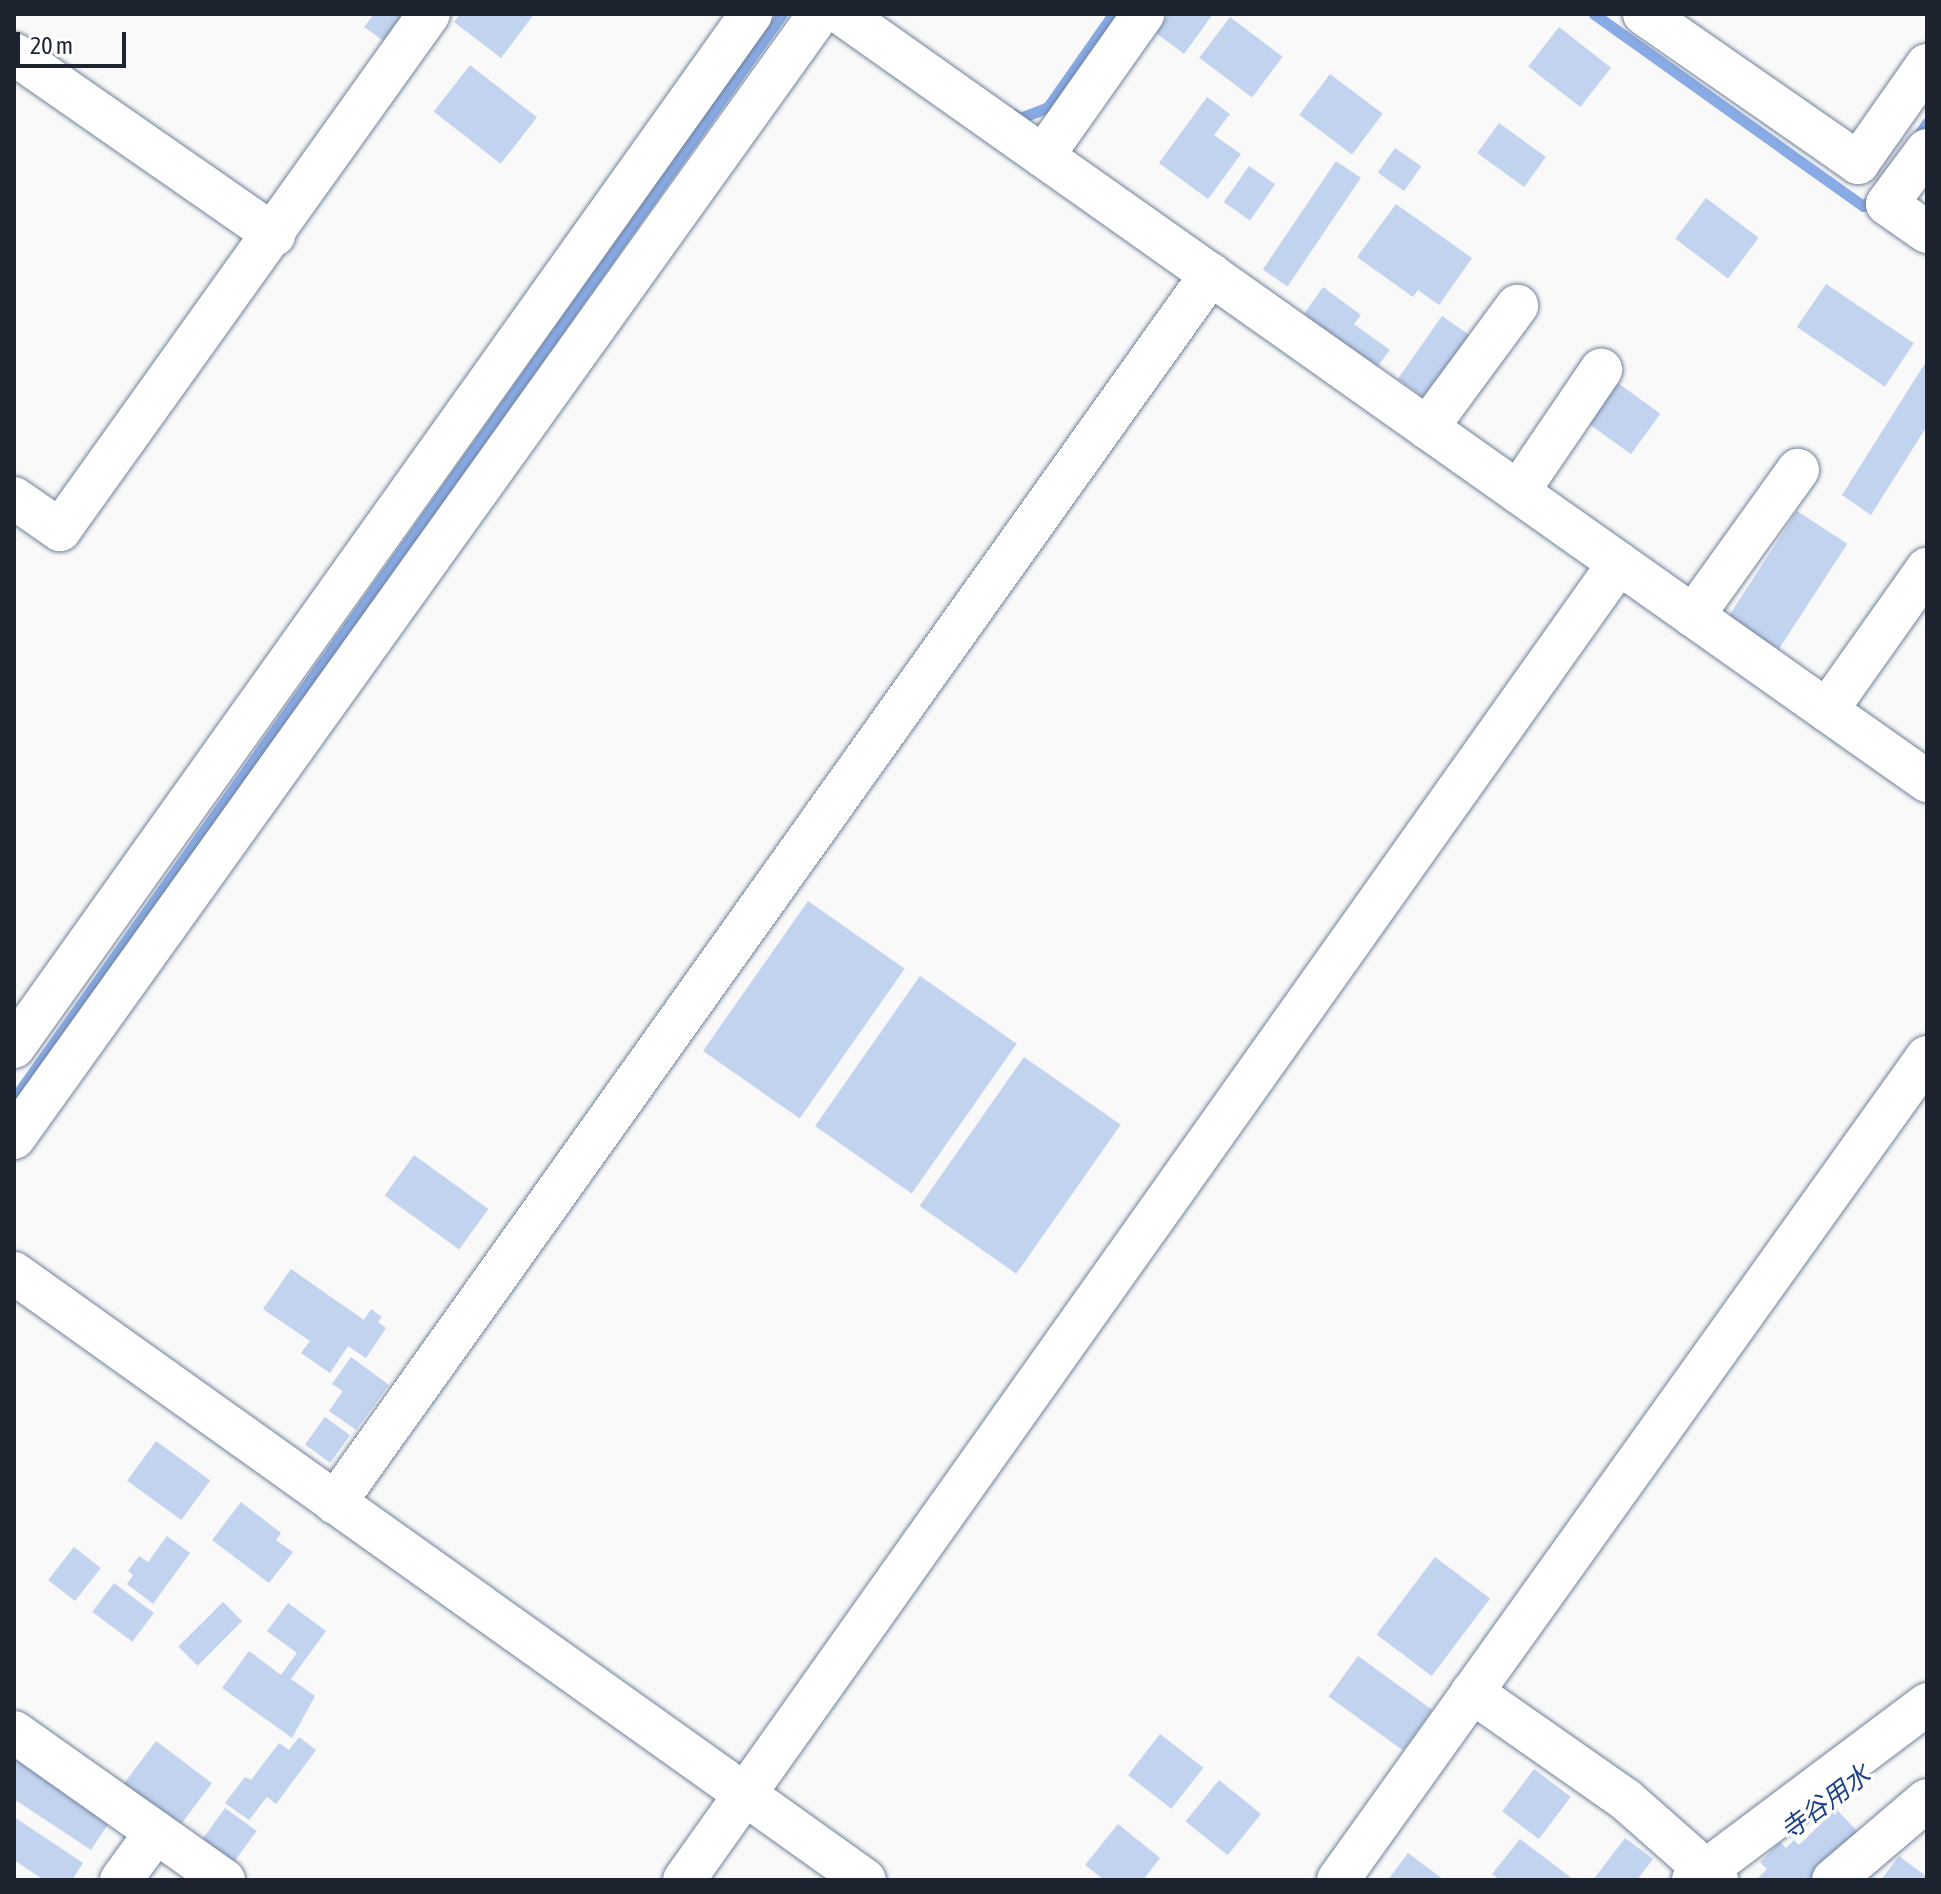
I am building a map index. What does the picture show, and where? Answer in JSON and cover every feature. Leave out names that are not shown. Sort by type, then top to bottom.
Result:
[{"type":"street","points":[[14,498],[60,530],[274,235],[429,14]]},
{"type":"street","points":[[14,1047],[751,14]]},
{"type":"street","points":[[14,1138],[819,14]]},
{"type":"street","points":[[842,14],[1927,781]]},
{"type":"street","points":[[1043,156],[1143,14]]},
{"type":"street","points":[[1644,14],[1858,163],[1927,65]]},
{"type":"street","points":[[14,54],[274,235]]},
{"type":"street","points":[[1927,150],[1887,204],[1927,232]]},
{"type":"street","points":[[335,1503],[1211,274]]},
{"type":"street","points":[[1427,428],[1517,306]]},
{"type":"street","points":[[1518,492],[1601,370]]},
{"type":"street","points":[[1693,616],[1798,470]]},
{"type":"street","points":[[684,1880],[1619,563]]},
{"type":"street","points":[[1827,710],[1927,569]]},
{"type":"street","points":[[1338,1880],[1927,1057]]},
{"type":"street","points":[[14,1273],[865,1880]]},
{"type":"street","points":[[1472,1692],[1625,1799],[1705,1877],[1927,1704]]},
{"type":"street","points":[[14,1732],[224,1880]]},
{"type":"street","points":[[1833,1880],[1919,1821]]},
{"type":"street","points":[[121,1880],[156,1832]]},
{"type":"building","points":[[374,14],[415,14],[392,47],[364,27]]},
{"type":"building","points":[[460,14],[534,14],[501,58],[454,22]]},
{"type":"building","points":[[1169,14],[1213,14],[1184,54],[1156,33]]},
{"type":"building","points":[[1230,17],[1283,57],[1252,97],[1199,58]]},
{"type":"building","points":[[1559,27],[1611,68],[1580,107],[1528,66]]},
{"type":"building","points":[[470,65],[537,117],[501,164],[434,111]]},
{"type":"building","points":[[1330,74],[1383,114],[1352,154],[1299,115]]},
{"type":"building","points":[[1207,97],[1230,114],[1214,135],[1241,154],[1208,199],[1159,163]]},
{"type":"building","points":[[1499,123],[1546,157],[1524,187],[1477,153]]},
{"type":"building","points":[[1395,148],[1421,166],[1404,191],[1378,173]]},
{"type":"building","points":[[1336,161],[1361,178],[1288,286],[1263,270]]},
{"type":"building","points":[[1249,166],[1275,184],[1250,220],[1224,202]]},
{"type":"building","points":[[1706,198],[1759,238],[1728,278],[1675,239]]},
{"type":"building","points":[[1396,204],[1472,258],[1439,305],[1418,290],[1413,297],[1357,257]]},
{"type":"building","points":[[1826,284],[1914,343],[1885,386],[1797,327]]},
{"type":"building","points":[[1323,287],[1361,315],[1354,324],[1390,350],[1377,367],[1304,314]]},
{"type":"building","points":[[1442,316],[1474,338],[1430,401],[1398,379]]},
{"type":"building","points":[[1927,360],[1927,426],[1871,515],[1842,495]]},
{"type":"building","points":[[1611,378],[1660,414],[1631,454],[1582,418]]},
{"type":"building","points":[[1797,511],[1847,544],[1779,649],[1728,617]]},
{"type":"building","points":[[808,901],[905,969],[800,1119],[703,1051]]},
{"type":"building","points":[[920,976],[1017,1044],[912,1194],[815,1126]]},
{"type":"building","points":[[1024,1057],[1121,1125],[1016,1274],[920,1206]]},
{"type":"building","points":[[414,1155],[488,1209],[459,1250],[385,1195]]},
{"type":"building","points":[[291,1269],[364,1320],[371,1309],[382,1317],[378,1322],[386,1328],[366,1358],[348,1346],[330,1373],[301,1353],[310,1341],[263,1309]]},
{"type":"building","points":[[351,1357],[389,1385],[356,1430],[329,1411],[343,1391],[332,1384]]},
{"type":"building","points":[[325,1417],[350,1435],[330,1463],[305,1445]]},
{"type":"building","points":[[156,1441],[210,1480],[181,1520],[127,1481]]},
{"type":"building","points":[[241,1502],[281,1533],[276,1540],[293,1552],[269,1583],[212,1540]]},
{"type":"building","points":[[167,1536],[190,1553],[153,1604],[127,1584],[133,1575],[128,1571],[139,1556],[148,1562]]},
{"type":"building","points":[[74,1547],[101,1568],[75,1601],[48,1580]]},
{"type":"building","points":[[1435,1557],[1490,1599],[1432,1676],[1377,1634]]},
{"type":"building","points":[[114,1583],[154,1613],[132,1642],[92,1612]]},
{"type":"building","points":[[223,1602],[242,1621],[198,1666],[178,1647]]},
{"type":"building","points":[[288,1603],[326,1631],[291,1679],[315,1696],[292,1738],[222,1688],[249,1651],[281,1675],[297,1653],[267,1631]]},
{"type":"building","points":[[1358,1656],[1432,1710],[1403,1751],[1329,1696]]},
{"type":"building","points":[[1160,1734],[1203,1768],[1171,1809],[1128,1775]]},
{"type":"building","points":[[299,1737],[316,1750],[276,1804],[267,1797],[249,1820],[225,1803],[245,1777],[251,1780],[279,1743],[289,1750]]},
{"type":"building","points":[[156,1741],[212,1783],[177,1829],[121,1787]]},
{"type":"building","points":[[14,1755],[111,1820],[91,1850],[14,1799]]},
{"type":"building","points":[[1534,1769],[1571,1797],[1539,1839],[1502,1811]]},
{"type":"building","points":[[1219,1780],[1261,1814],[1228,1855],[1186,1821]]},
{"type":"building","points":[[225,1808],[257,1831],[232,1865],[200,1842]]},
{"type":"building","points":[[1836,1809],[1859,1833],[1812,1880],[1756,1880],[1767,1869],[1760,1862],[1780,1842],[1786,1848],[1794,1840],[1799,1845]]},
{"type":"building","points":[[14,1817],[83,1863],[72,1880],[44,1880],[14,1860]]},
{"type":"building","points":[[1118,1824],[1160,1858],[1143,1880],[1104,1880],[1085,1865]]},
{"type":"building","points":[[1625,1838],[1653,1859],[1637,1880],[1593,1880]]},
{"type":"building","points":[[1520,1839],[1574,1880],[1500,1880],[1492,1874]]},
{"type":"building","points":[[1408,1853],[1444,1880],[1388,1880]]},
{"type":"building","points":[[1899,1856],[1927,1877],[1927,1880],[1881,1880]]},
{"type":"waterway","points":[[14,1099],[782,14]]},
{"type":"waterway","points":[[1014,114],[1020,118],[1048,107],[1113,14]]},
{"type":"waterway","points":[[1594,14],[1863,206],[1877,196]]},
{"type":"waterway","points":[[1914,142],[1927,123]]},
{"type":"water label","name":"寺谷用水","points":[[1826,1803]]}]
